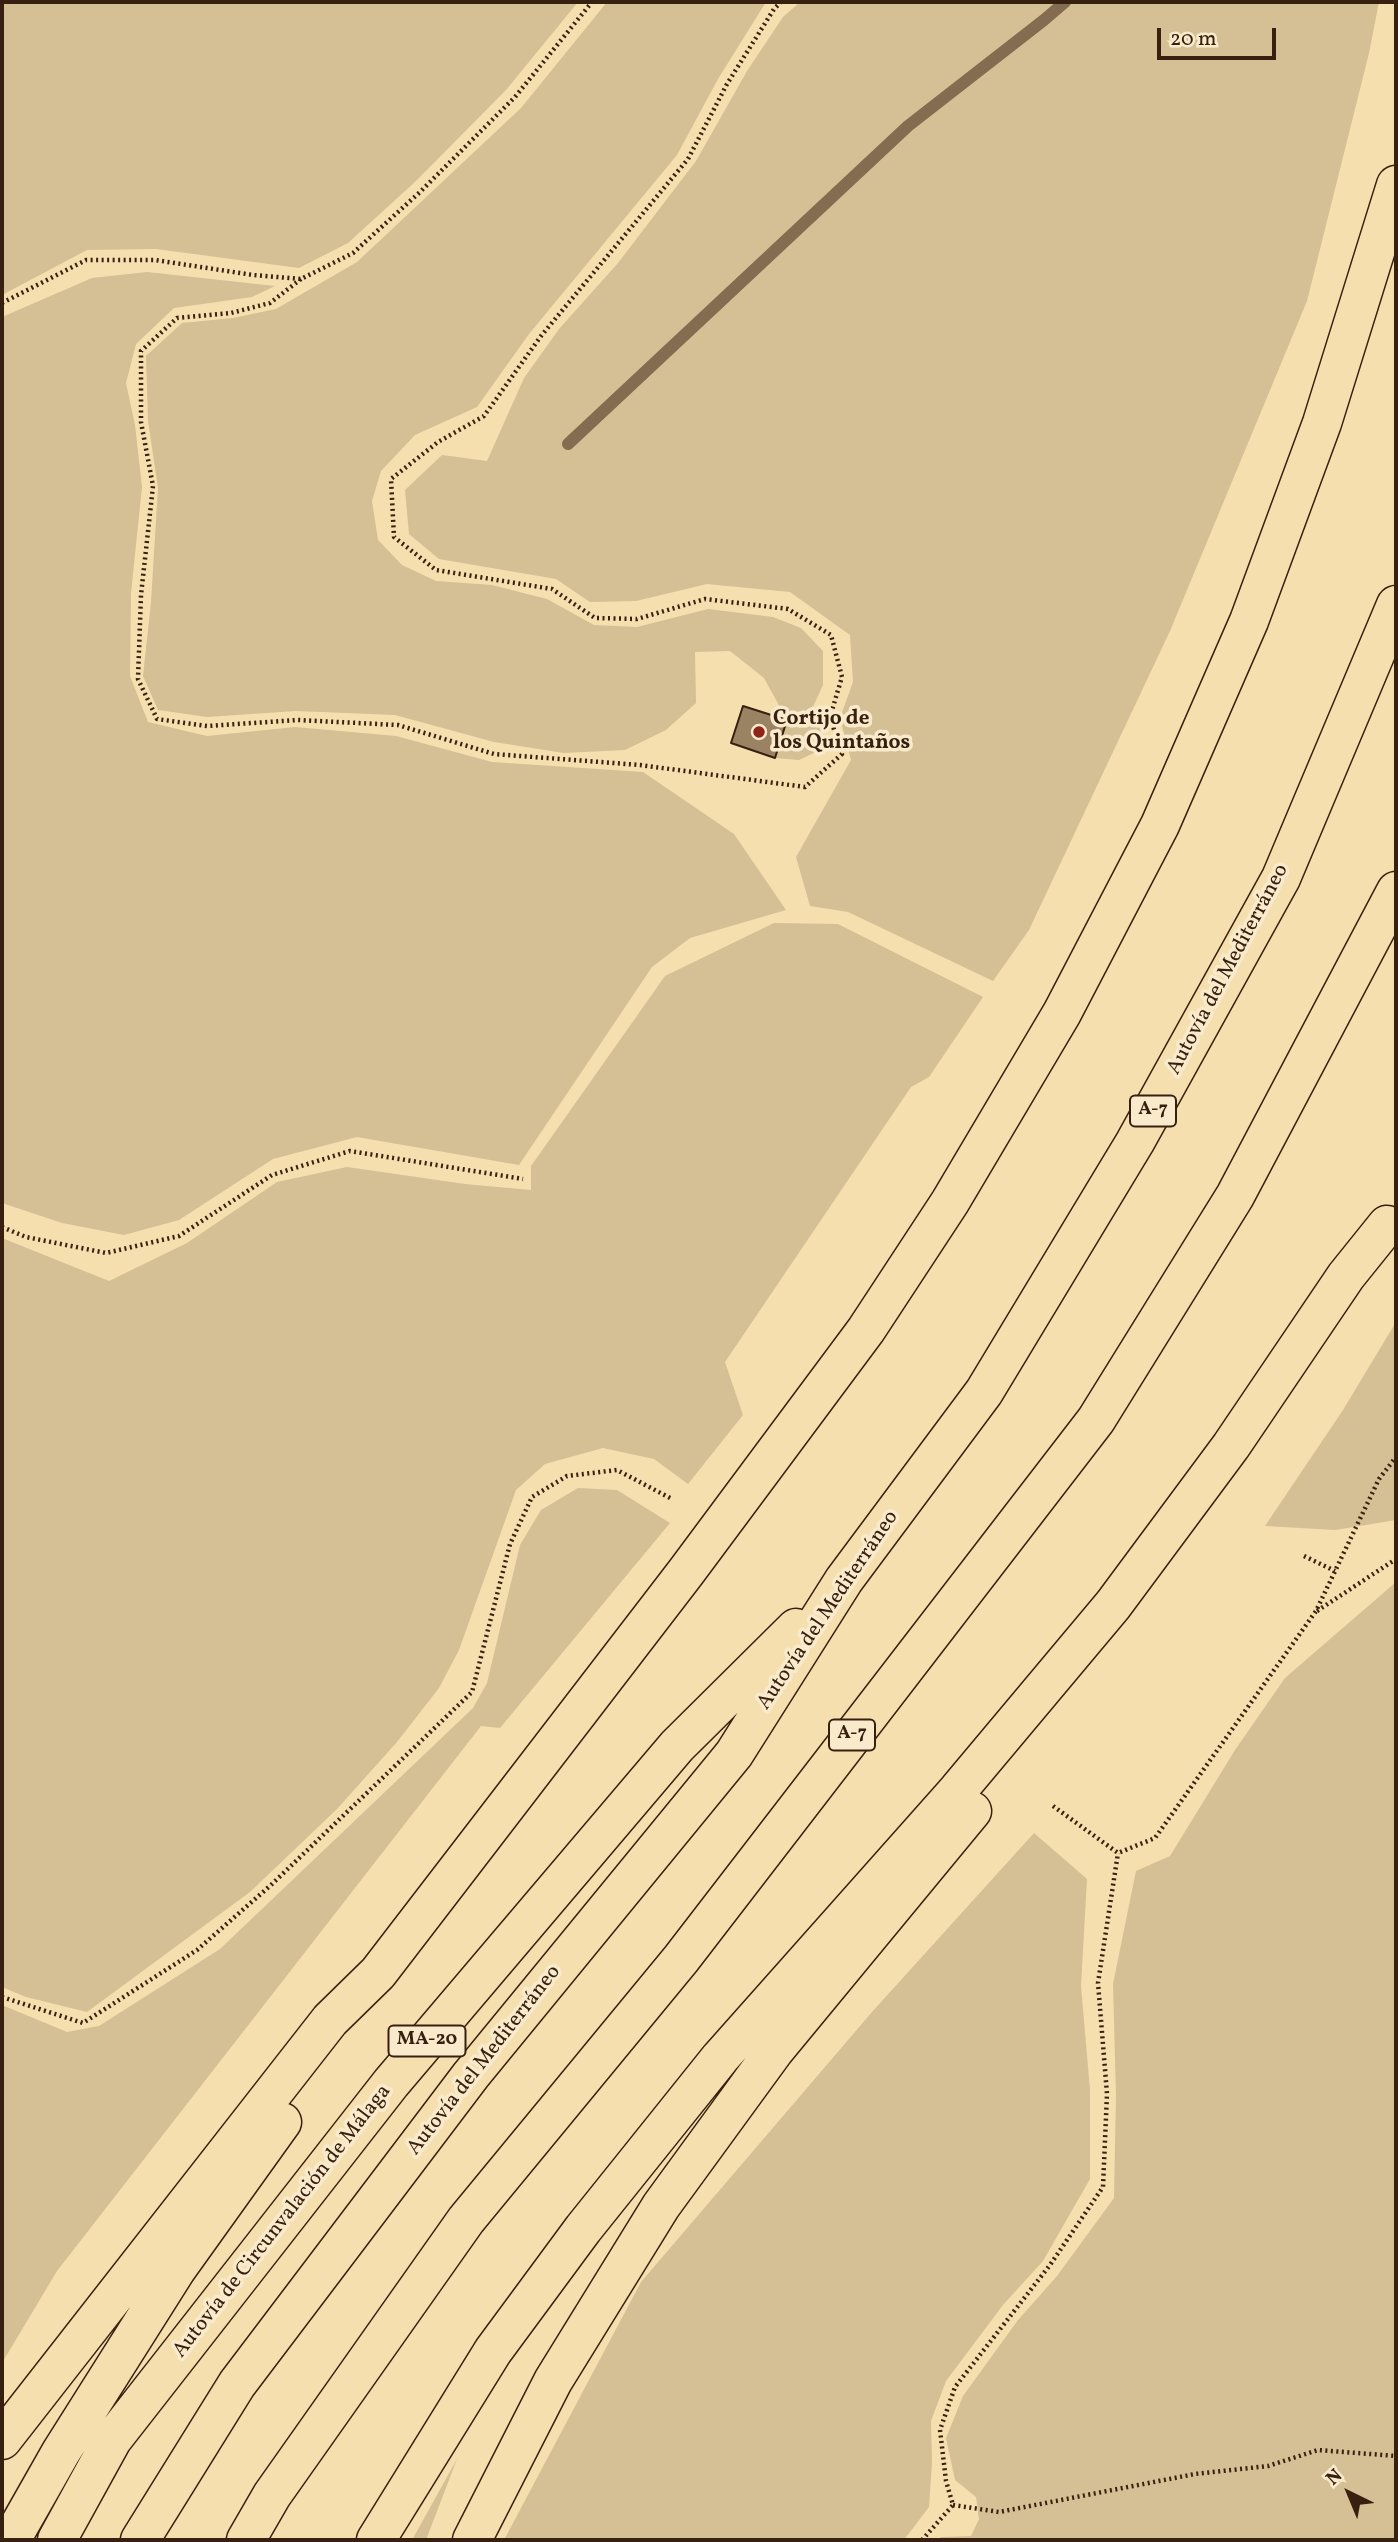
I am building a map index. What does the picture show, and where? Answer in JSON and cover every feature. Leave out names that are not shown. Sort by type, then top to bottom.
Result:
[{"type":"highway","points":[[2,2440],[330,2020],[378,1973],[686,1572],[866,1331],[950,1202],[1062,1013],[1160,825],[1250,621],[1322,424],[1396,185]]},
{"type":"highway","name":"Autovía del Mediterráneo","points":[[140,2540],[237,2384],[471,2075],[734,1754],[844,1580],[984,1392],[1136,1142],[1281,878],[1396,605]]},
{"type":"highway","name":"A-7","points":[[246,2540],[272,2495],[467,2220],[681,1959],[1096,1420],[1235,1196],[1396,891]]},
{"type":"highway","points":[[376,2540],[493,2351],[583,2229],[720,2058],[958,1790],[1113,1605],[1231,1446],[1346,1276],[1392,1217]]},
{"type":"highway","points":[[472,2540],[553,2381],[661,2206],[775,2051],[1130,1620],[1247,1459],[1359,1287],[1392,1217]]},
{"type":"highway","name":"Autovía de Circunvalación de Málaga","points":[[57,2540],[112,2440],[391,2083],[677,1746],[844,1580]]},
{"type":"highway","points":[[11,2540],[61,2452],[176,2270],[345,2035],[378,1973]]},
{"type":"path","points":[[592,2],[515,97],[420,192],[353,253],[301,279],[270,303],[231,313],[177,318],[141,351],[141,422],[153,485],[141,595],[138,679],[157,719],[208,726],[298,720],[398,725],[494,754],[640,765],[805,787],[842,754],[830,717],[842,677],[831,635],[788,609],[705,599],[637,619],[595,618],[552,590],[436,570],[394,537],[391,479],[438,442],[484,416],[541,336],[688,159],[727,84],[781,2]]},
{"type":"path","points":[[2,303],[86,260],[155,260],[253,275],[301,279]]},
{"type":"path","points":[[2,1227],[26,1237],[106,1253],[179,1236],[272,1175],[350,1151],[523,1179]]},
{"type":"path","points":[[1118,1853],[1155,1838],[1316,1611],[1379,1479],[1396,1457]]},
{"type":"path","points":[[2,1997],[83,2023],[197,1950],[271,1885],[472,1692],[510,1544],[532,1497],[567,1476],[617,1470],[673,1499]]},
{"type":"path","points":[[1304,1556],[1335,1571]]},
{"type":"path","points":[[1316,1611],[1396,1559]]},
{"type":"path","points":[[1053,1806],[1118,1853]]},
{"type":"path","points":[[953,2505],[946,2481],[940,2430],[955,2388],[1051,2265],[1103,2188],[1107,2094],[1098,1983],[1118,1853]]},
{"type":"path","points":[[953,2505],[999,2512],[1195,2474],[1268,2466],[1318,2451],[1396,2456]]},
{"type":"path","points":[[922,2540],[953,2505]]},
{"type":"shaded area","points":[[2,2],[578,2],[506,90],[416,181],[348,243],[299,268],[156,249],[87,250],[2,295]]},
{"type":"shaded area","points":[[607,2],[766,2],[718,79],[677,155],[529,334],[477,407],[415,435],[381,471],[372,501],[378,540],[402,565],[436,581],[492,585],[547,599],[594,625],[637,627],[708,609],[773,617],[801,628],[823,651],[823,685],[811,711],[821,731],[820,750],[799,760],[775,758],[787,720],[764,678],[730,651],[695,652],[696,703],[666,730],[625,750],[564,753],[494,742],[395,715],[296,711],[207,717],[158,710],[143,676],[158,488],[148,421],[146,356],[182,323],[233,318],[276,309],[357,262],[521,108]]},
{"type":"shaded area","points":[[800,2],[1379,2],[1369,53],[1307,301],[1170,631],[1029,930],[993,981],[848,912],[810,906],[796,857],[851,760],[840,718],[853,682],[850,635],[790,592],[707,584],[636,601],[590,602],[556,579],[439,559],[409,534],[405,490],[442,455],[487,461],[524,378],[559,329],[618,263],[696,161],[747,71],[783,17]]},
{"type":"shaded area","points":[[147,272],[275,286],[252,297],[174,308],[136,344],[126,383],[135,425],[142,487],[131,593],[130,676],[148,722],[207,736],[295,727],[396,736],[492,762],[643,772],[734,834],[786,910],[690,938],[652,967],[519,1165],[357,1137],[273,1159],[179,1220],[124,1235],[62,1223],[2,1203],[2,317],[92,278]]},
{"type":"shaded area","points":[[774,923],[838,924],[983,997],[929,1077],[911,1087],[725,1362],[743,1415],[688,1484],[654,1459],[603,1448],[545,1464],[516,1490],[459,1650],[439,1688],[397,1742],[337,1809],[250,1892],[87,2012],[26,1997],[2,1987],[2,1238],[109,1281],[187,1243],[277,1182],[347,1167],[465,1184],[531,1190],[531,1166],[665,976]]},
{"type":"shaded area","points":[[1396,1322],[1396,1520],[1335,1530],[1265,1526],[1343,1410]]},
{"type":"shaded area","points":[[578,1488],[617,1490],[670,1523],[500,1728],[481,1726],[57,2271],[2,2363],[2,2005],[67,2032],[99,2026],[220,1949],[473,1708],[487,1683],[520,1545],[541,1510]]},
{"type":"shaded area","points":[[1396,1582],[1396,2540],[939,2540],[941,2537],[971,2536],[979,2519],[976,2497],[955,2480],[946,2438],[963,2396],[1018,2320],[1057,2276],[1114,2198],[1116,2096],[1113,1984],[1136,1871],[1170,1856],[1235,1750],[1285,1678]]},
{"type":"shaded area","points":[[1034,1833],[1087,1879],[1081,1986],[1090,2090],[1090,2179],[1043,2261],[1003,2305],[946,2381],[931,2421],[929,2507],[904,2540],[504,2540],[641,2282],[872,2012]]},
{"type":"shaded area","points":[[457,2459],[426,2540],[412,2540]]},
{"type":"building","name":"Cortijo de los Quintaños","points":[[743,706],[787,720],[775,758],[731,743]]},
{"type":"waterway","points":[[568,444],[908,126],[1065,2]]},
{"type":"place","name":"Cortijo de los Quintaños","points":[[759,732]]}]
